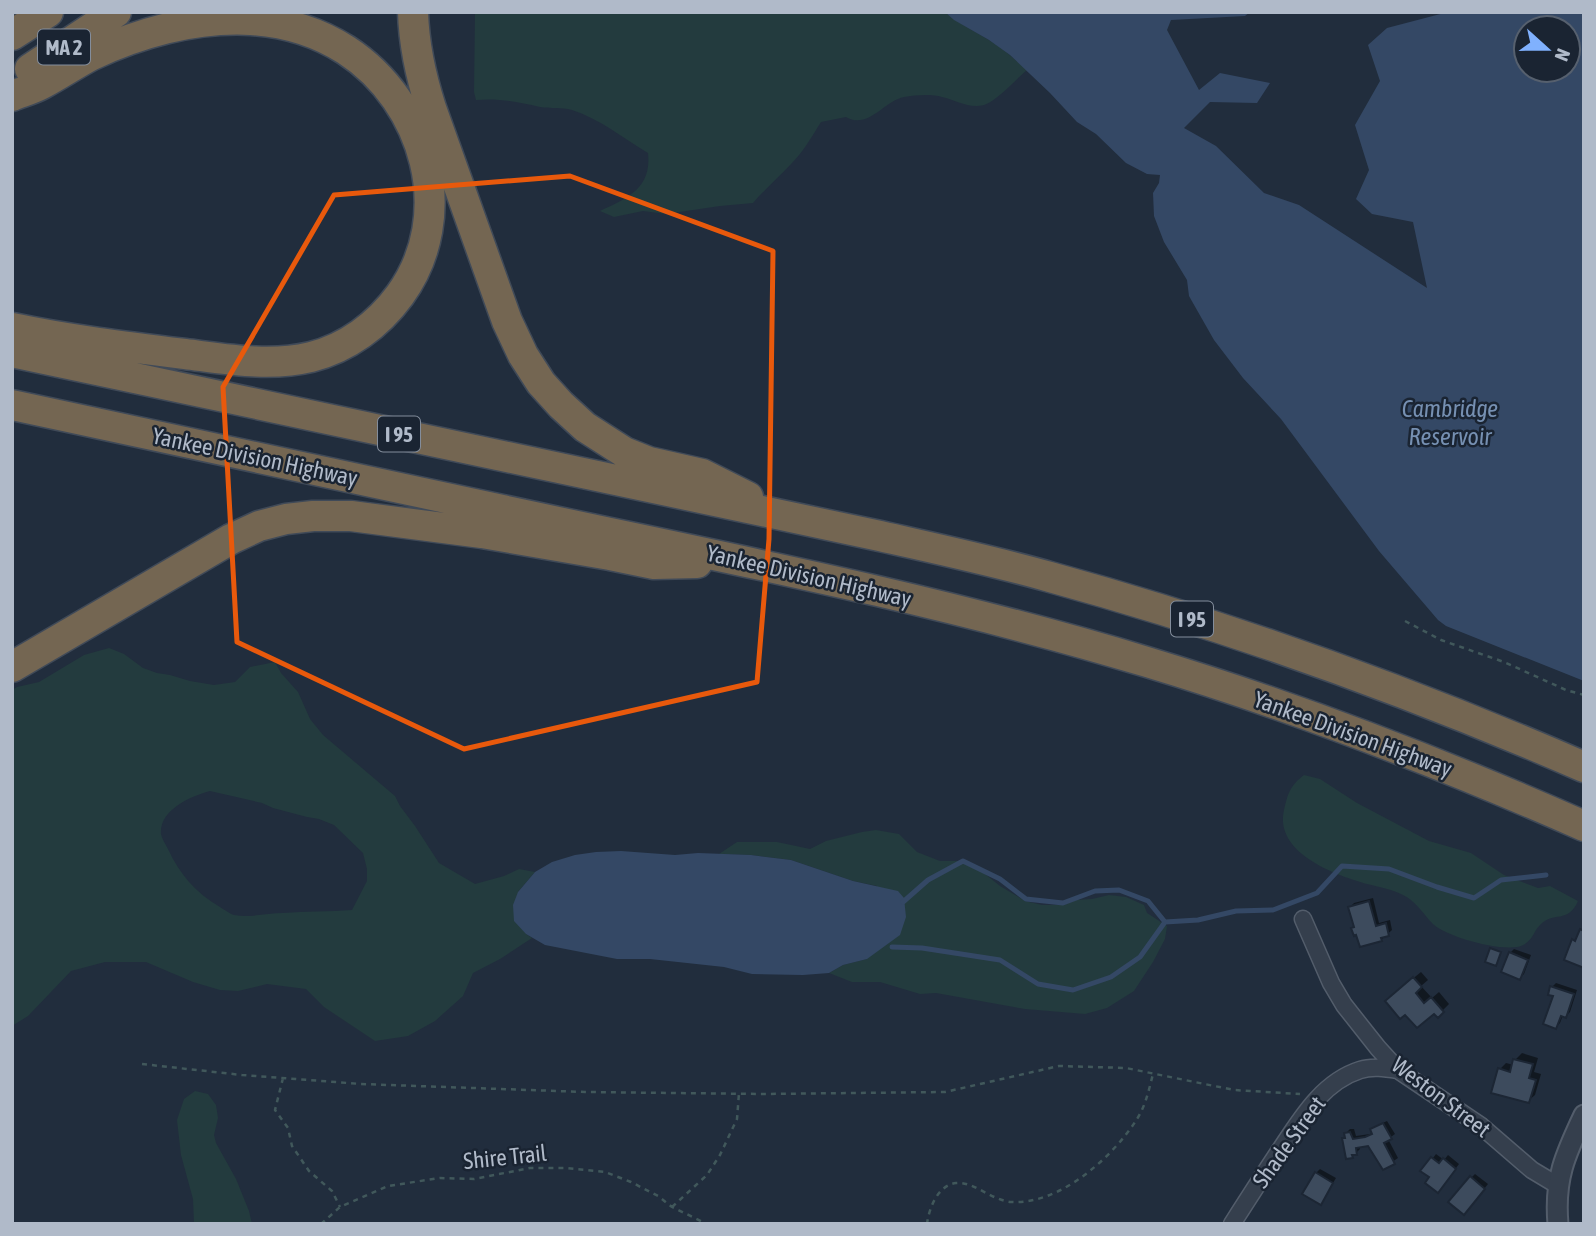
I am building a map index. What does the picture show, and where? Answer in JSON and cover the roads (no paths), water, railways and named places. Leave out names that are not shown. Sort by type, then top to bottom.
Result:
[{"type":"highway","name":"MA 2","points":[[12,35],[48,12]]},
{"type":"highway","name":"MA 2","points":[[12,81],[116,12]]},
{"type":"highway","points":[[413,12],[416,50],[431,108],[507,321],[523,355],[541,383],[585,427],[624,452],[649,462],[702,474],[786,516]]},
{"type":"highway","points":[[12,96],[41,85],[99,52],[157,31],[190,23],[221,20],[278,23],[315,34],[337,45],[357,58],[384,83],[405,113],[421,147],[430,196],[429,224],[423,251],[404,289],[385,313],[363,332],[324,353],[282,361],[253,362],[108,345],[12,328]]},
{"type":"highway","name":"I 95","points":[[12,352],[990,561],[1165,610],[1268,645],[1496,730],[1584,767]]},
{"type":"highway","name":"Yankee Division Highway","points":[[12,405],[746,562],[974,614],[1090,645],[1262,699],[1374,739],[1584,825]]},
{"type":"highway","points":[[12,667],[238,535],[273,522],[300,516],[351,516],[414,524],[571,548],[654,564],[746,562]]},
{"type":"street","name":"Weston Street","points":[[1303,919],[1331,983],[1344,1005],[1398,1070],[1480,1126],[1532,1170],[1557,1185]]},
{"type":"street","name":"Shade Street","points":[[1232,1224],[1305,1113],[1321,1095],[1341,1079],[1360,1070],[1398,1070]]},
{"type":"street","points":[[1558,1224],[1557,1185],[1563,1163],[1584,1115]]},
{"type":"water","name":"Cambridge Reservoir","points":[[945,12],[1250,12],[1245,16],[1171,20],[1167,30],[1199,90],[1220,73],[1270,83],[1257,103],[1210,102],[1184,128],[1216,146],[1264,193],[1299,205],[1427,288],[1413,222],[1372,214],[1356,199],[1369,170],[1355,125],[1380,81],[1368,45],[1387,28],[1448,12],[1584,12],[1584,681],[1446,626],[1438,620],[1379,551],[1281,419],[1243,378],[1214,340],[1189,296],[1187,280],[1164,242],[1154,216],[1153,193],[1160,175],[1147,174],[1126,163],[1096,134],[1077,122],[1010,55]]},
{"type":"water","points":[[621,851],[675,855],[751,855],[791,860],[853,881],[898,891],[904,898],[906,917],[900,935],[867,959],[843,965],[829,973],[803,975],[752,974],[724,967],[650,959],[617,959],[545,945],[526,934],[514,921],[513,905],[518,892],[535,872],[552,862],[575,855]]},
{"type":"waterway","points":[[903,902],[928,880],[963,861],[1000,879],[1026,899],[1063,903],[1095,891],[1119,890],[1148,901],[1165,922],[1198,920],[1236,911],[1273,910],[1317,893],[1342,866],[1389,869],[1474,898],[1501,880],[1546,875]]},
{"type":"waterway","points":[[892,947],[922,948],[1000,960],[1038,984],[1073,990],[1111,977],[1140,957],[1165,922]]}]
